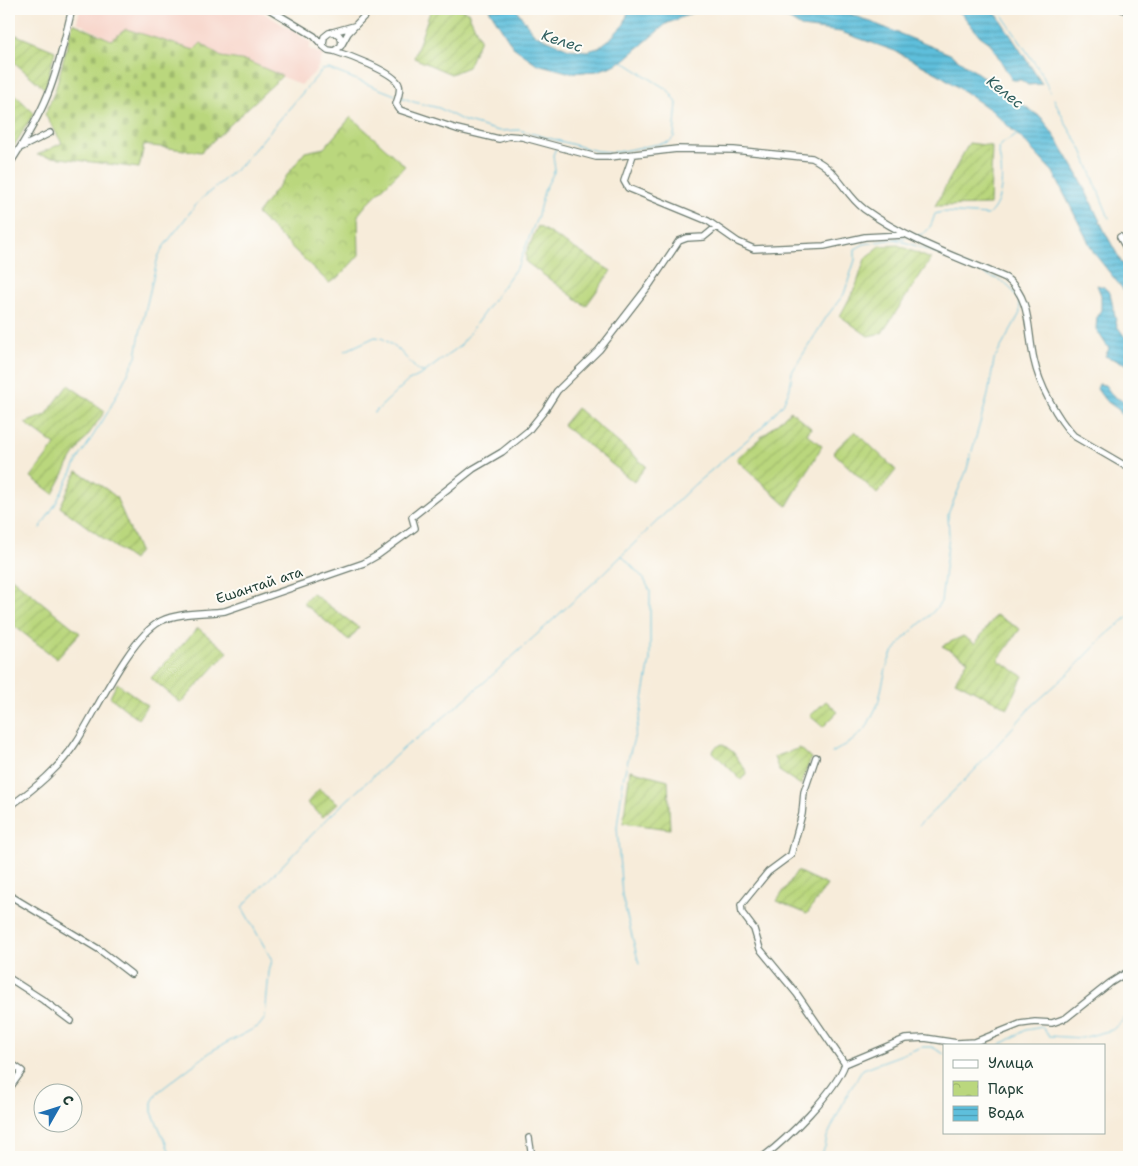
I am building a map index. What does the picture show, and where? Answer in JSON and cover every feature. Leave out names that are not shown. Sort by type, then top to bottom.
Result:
[{"type":"street","points":[[9,165],[27,138],[48,95],[72,9]]},
{"type":"street","points":[[270,9],[314,36],[328,50],[346,55],[393,76],[399,83],[400,89],[396,104],[400,110],[457,129],[499,139],[509,136],[522,136],[596,156],[610,157],[677,149],[734,150],[812,158],[831,170],[862,207],[904,234],[1006,278],[1016,286],[1024,302],[1038,375],[1068,430],[1074,436],[1129,468]]},
{"type":"street","points":[[334,51],[339,49],[354,26],[371,9]]},
{"type":"street","points":[[1122,9],[1129,12]]},
{"type":"street","points":[[314,36],[354,26]]},
{"type":"street","points":[[330,32],[338,34],[346,55]]},
{"type":"street","points":[[324,46],[324,37],[330,32]]},
{"type":"street","points":[[20,148],[50,133]]},
{"type":"street","points":[[633,154],[624,180],[628,188],[708,221],[738,242],[754,249],[824,246],[865,237],[904,234]]},
{"type":"street","name":"Ешантай ата","points":[[9,807],[56,768],[76,742],[124,662],[137,643],[153,626],[162,620],[176,616],[225,611],[364,563],[378,556],[415,528],[412,517],[472,470],[502,452],[528,430],[545,410],[557,391],[599,350],[650,284],[679,241],[704,236],[716,227]]},
{"type":"street","points":[[1120,237],[1129,253]]},
{"type":"street","points":[[816,757],[804,792],[800,823],[791,855],[768,872],[742,905],[742,914],[754,930],[760,949],[797,994],[845,1064]]},
{"type":"street","points":[[9,894],[100,950],[131,974]]},
{"type":"street","points":[[763,1157],[824,1097],[841,1074],[845,1064],[906,1039],[925,1038],[957,1044],[975,1042],[1020,1024],[1035,1022],[1052,1023],[1066,1018],[1110,983],[1129,972]]},
{"type":"street","points":[[9,978],[71,1021]]},
{"type":"street","points":[[9,1062],[22,1071],[9,1089]]},
{"type":"street","points":[[529,1138],[532,1157]]},
{"type":"shaded area","points":[[80,9],[258,9],[311,43],[309,49],[323,55],[316,71],[301,85],[247,61],[221,57],[202,44],[195,50],[126,29],[111,40],[77,22]]},
{"type":"green space","points":[[431,9],[461,9],[468,12],[480,39],[468,67],[451,74],[414,58]]},
{"type":"green space","points":[[73,23],[111,40],[126,29],[194,50],[201,43],[221,57],[247,61],[282,76],[201,152],[144,145],[139,168],[37,155],[62,143],[45,114],[55,91]]},
{"type":"green space","points":[[9,32],[55,51],[45,89],[15,63],[9,70]]},
{"type":"green space","points":[[9,91],[34,113],[9,154]]},
{"type":"green space","points":[[351,117],[405,166],[358,215],[359,255],[340,276],[329,283],[257,214],[305,152],[324,148]]},
{"type":"green space","points":[[969,143],[992,146],[990,205],[935,206]]},
{"type":"green space","points":[[538,226],[611,271],[586,306],[526,262],[526,253]]},
{"type":"green space","points":[[898,245],[931,259],[882,333],[868,336],[840,316],[856,286],[865,259],[880,246]]},
{"type":"green space","points":[[68,385],[105,411],[72,458],[53,494],[31,477],[55,445],[25,423],[46,415]]},
{"type":"green space","points":[[577,408],[646,466],[634,482],[563,425]]},
{"type":"green space","points":[[791,411],[811,428],[807,434],[822,446],[787,506],[736,459]]},
{"type":"green space","points":[[855,431],[896,470],[877,494],[833,452]]},
{"type":"green space","points":[[77,471],[116,497],[139,551],[133,560],[60,507]]},
{"type":"green space","points":[[9,576],[80,633],[57,659],[9,622]]},
{"type":"green space","points":[[312,593],[359,628],[349,640],[303,603]]},
{"type":"green space","points":[[996,615],[1020,629],[998,660],[1023,676],[1008,708],[955,681],[968,660],[942,646],[963,636],[975,644]]},
{"type":"green space","points":[[198,628],[228,652],[181,703],[151,678]]},
{"type":"green space","points":[[117,683],[147,705],[138,719],[110,697]]},
{"type":"green space","points":[[826,701],[838,712],[823,727],[810,716]]},
{"type":"green space","points":[[722,744],[733,752],[747,772],[741,780],[713,752],[715,748]]},
{"type":"green space","points":[[800,748],[811,758],[801,785],[779,771],[774,757]]},
{"type":"green space","points":[[630,770],[668,780],[670,829],[623,823]]},
{"type":"green space","points":[[319,789],[338,803],[323,817],[307,803]]},
{"type":"green space","points":[[797,871],[827,885],[807,914],[777,901]]},
{"type":"water","name":"Келес","points":[[489,9],[516,9],[534,34],[569,49],[588,51],[598,48],[611,38],[624,24],[628,12],[632,9],[710,9],[696,11],[666,24],[624,60],[612,66],[597,71],[571,73],[537,64],[513,47]]},
{"type":"water","name":"Келес","points":[[772,9],[824,9],[846,12],[950,54],[1042,118],[1078,175],[1106,234],[1122,263],[1129,270],[1129,297],[1094,253],[1053,172],[991,110],[940,75],[895,51],[841,32],[801,27]]},
{"type":"water","points":[[943,9],[990,9],[998,16],[1042,84],[1028,85],[1021,80],[1012,80],[990,43],[980,36],[961,13]]},
{"type":"water","points":[[1097,285],[1104,287],[1110,293],[1117,326],[1129,343],[1129,365],[1105,356],[1109,349],[1096,329],[1097,316],[1101,310],[1101,295]]},
{"type":"water","points":[[1099,384],[1105,385],[1118,399],[1129,402],[1129,429],[1119,410],[1105,400],[1097,389]]},
{"type":"waterway","points":[[998,9],[1042,74],[1050,92]]},
{"type":"waterway","points":[[401,97],[439,108],[464,121],[499,131],[519,130],[597,151],[617,152],[669,142],[674,137],[677,103],[668,90],[622,61]]},
{"type":"waterway","points":[[40,528],[56,503],[79,458],[108,412],[136,357],[158,257],[164,246],[199,201],[241,165],[322,70],[329,69],[395,95]]},
{"type":"waterway","points":[[1054,99],[1066,124],[1082,150],[1109,218]]},
{"type":"waterway","points":[[915,236],[920,235],[931,226],[935,214],[942,212],[988,215],[994,209],[1000,193],[1002,175],[998,149],[1003,143],[1017,135]]},
{"type":"waterway","points":[[345,351],[375,337],[382,338],[399,350],[418,371],[425,372],[460,346],[519,264],[538,215],[544,191],[555,170],[553,155],[556,148]]},
{"type":"waterway","points":[[172,1157],[152,1112],[152,1102],[158,1092],[213,1050],[259,1026],[265,1018],[269,972],[272,960],[242,907],[331,815],[406,746],[430,729],[489,678],[601,576],[694,485],[761,428],[783,404],[790,388],[792,372],[827,316],[844,294],[855,260],[855,249],[864,244],[907,237]]},
{"type":"waterway","points":[[832,753],[852,741],[866,728],[878,704],[891,655],[904,638],[933,612],[941,602],[949,536],[948,514],[966,472],[988,395],[994,360],[1020,313],[1019,301],[1011,289],[1002,281],[928,250],[895,239]]},
{"type":"waterway","points":[[374,413],[407,382],[424,373]]},
{"type":"waterway","points":[[622,556],[644,579],[650,591],[650,660],[641,712],[624,775],[617,827],[622,896],[639,964]]},
{"type":"waterway","points":[[919,825],[973,772],[1030,708],[1073,669],[1105,636],[1129,616]]},
{"type":"waterway","points":[[1002,1044],[1026,1030],[1042,1027],[1049,1036],[1082,1038],[1112,1030],[1129,1015]]},
{"type":"waterway","points":[[820,1157],[827,1137],[848,1093],[863,1069],[922,1047],[932,1047],[943,1053]]}]
